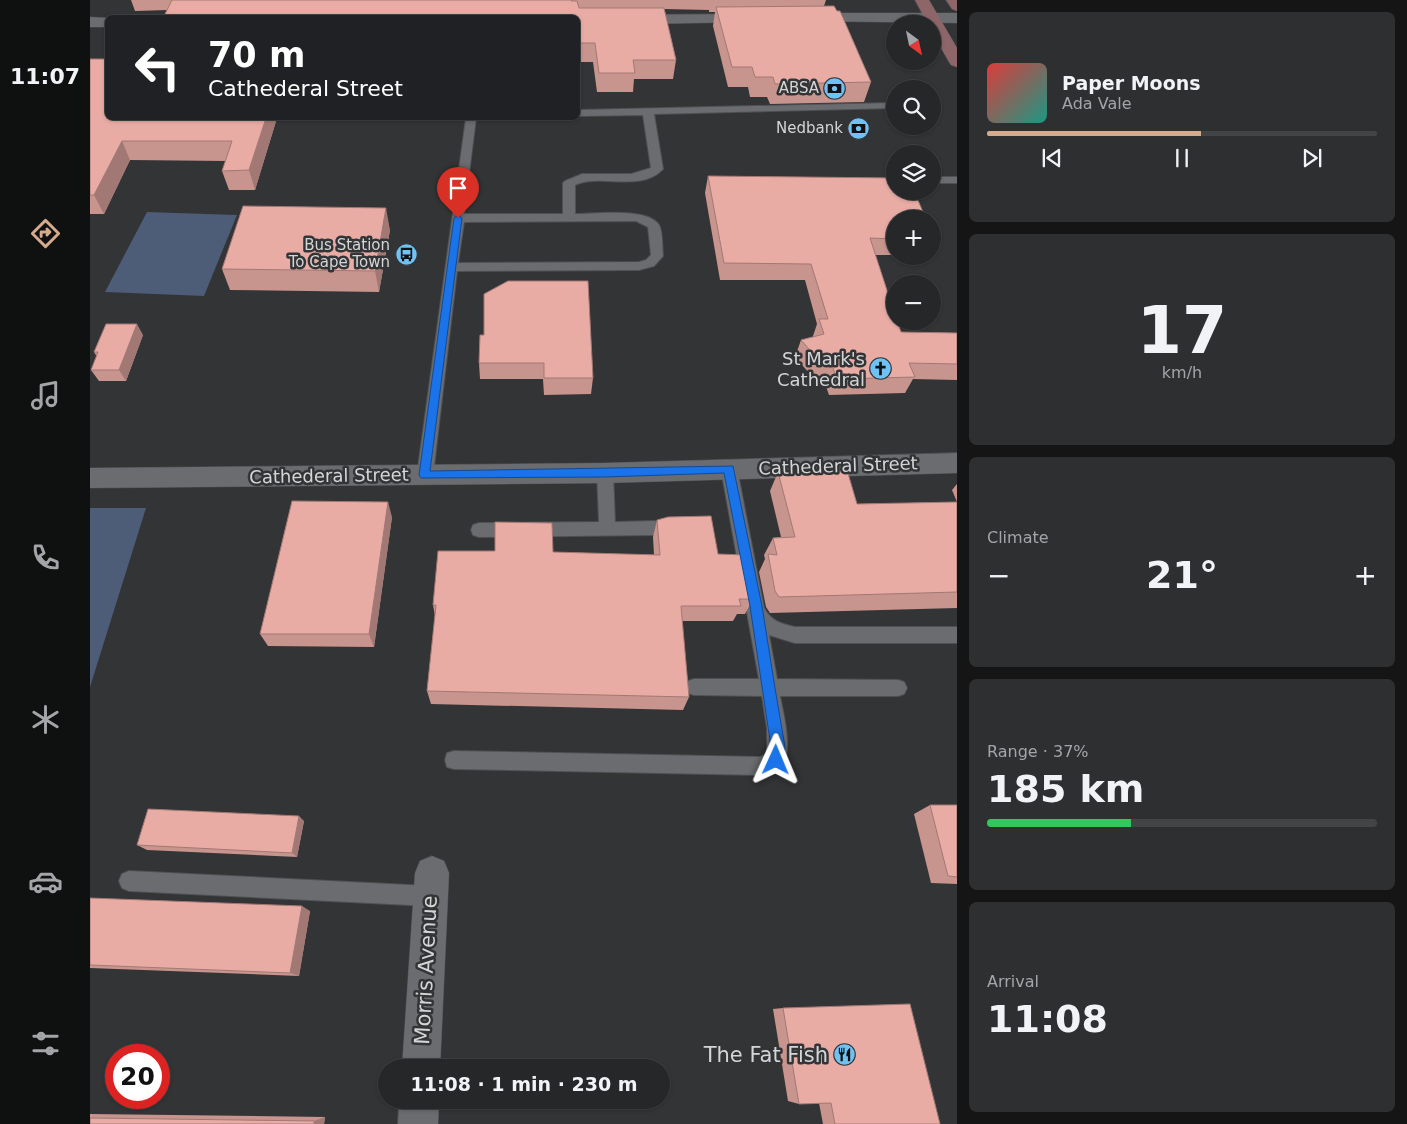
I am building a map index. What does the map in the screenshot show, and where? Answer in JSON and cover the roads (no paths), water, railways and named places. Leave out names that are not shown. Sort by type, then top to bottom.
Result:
[{"type":"main road","points":[[922,0],[930,15]]},
{"type":"main road","points":[[953,0],[957,6]]},
{"type":"main road","points":[[941,35],[957,62]]},
{"type":"street","points":[[580,20],[766,18]]},
{"type":"street","points":[[786,18],[886,18]]},
{"type":"street","points":[[941,18],[957,18]]},
{"type":"street","points":[[90,22],[105,22]]},
{"type":"street","name":"Cathederal Street","points":[[90,478],[605,473],[957,463]]},
{"type":"street","name":"Morris Avenue","points":[[421,1059],[431,885]]},
{"type":"street","points":[[418,1124],[419,1109]]},
{"type":"lane","points":[[580,113],[886,106]]},
{"type":"lane","points":[[569,216],[569,183],[574,179],[582,177],[639,177],[651,174],[656,169],[648,112]]},
{"type":"lane","points":[[424,475],[471,120]]},
{"type":"lane","points":[[941,180],[957,180]]},
{"type":"lane","points":[[452,267],[639,266],[650,263],[657,256],[654,226],[638,217],[458,218]]},
{"type":"lane","points":[[454,760],[760,766],[776,760],[778,747],[756,606],[729,469]]},
{"type":"lane","points":[[605,473],[607,528]]},
{"type":"lane","points":[[479,530],[655,528]]},
{"type":"lane","points":[[756,606],[760,620],[772,629],[795,635],[957,635]]},
{"type":"lane","points":[[694,687],[898,688]]},
{"type":"lane","points":[[129,881],[431,885]]},
{"type":"place","name":"ABSA","points":[[835,88]]},
{"type":"place","name":"Nedbank","points":[[859,128]]},
{"type":"place","name":"Bus Station To Cape Town","points":[[406,254]]},
{"type":"place","name":"St Mark's Cathedral","points":[[881,369]]},
{"type":"place","name":"The Fat Fish","points":[[844,1055]]}]
